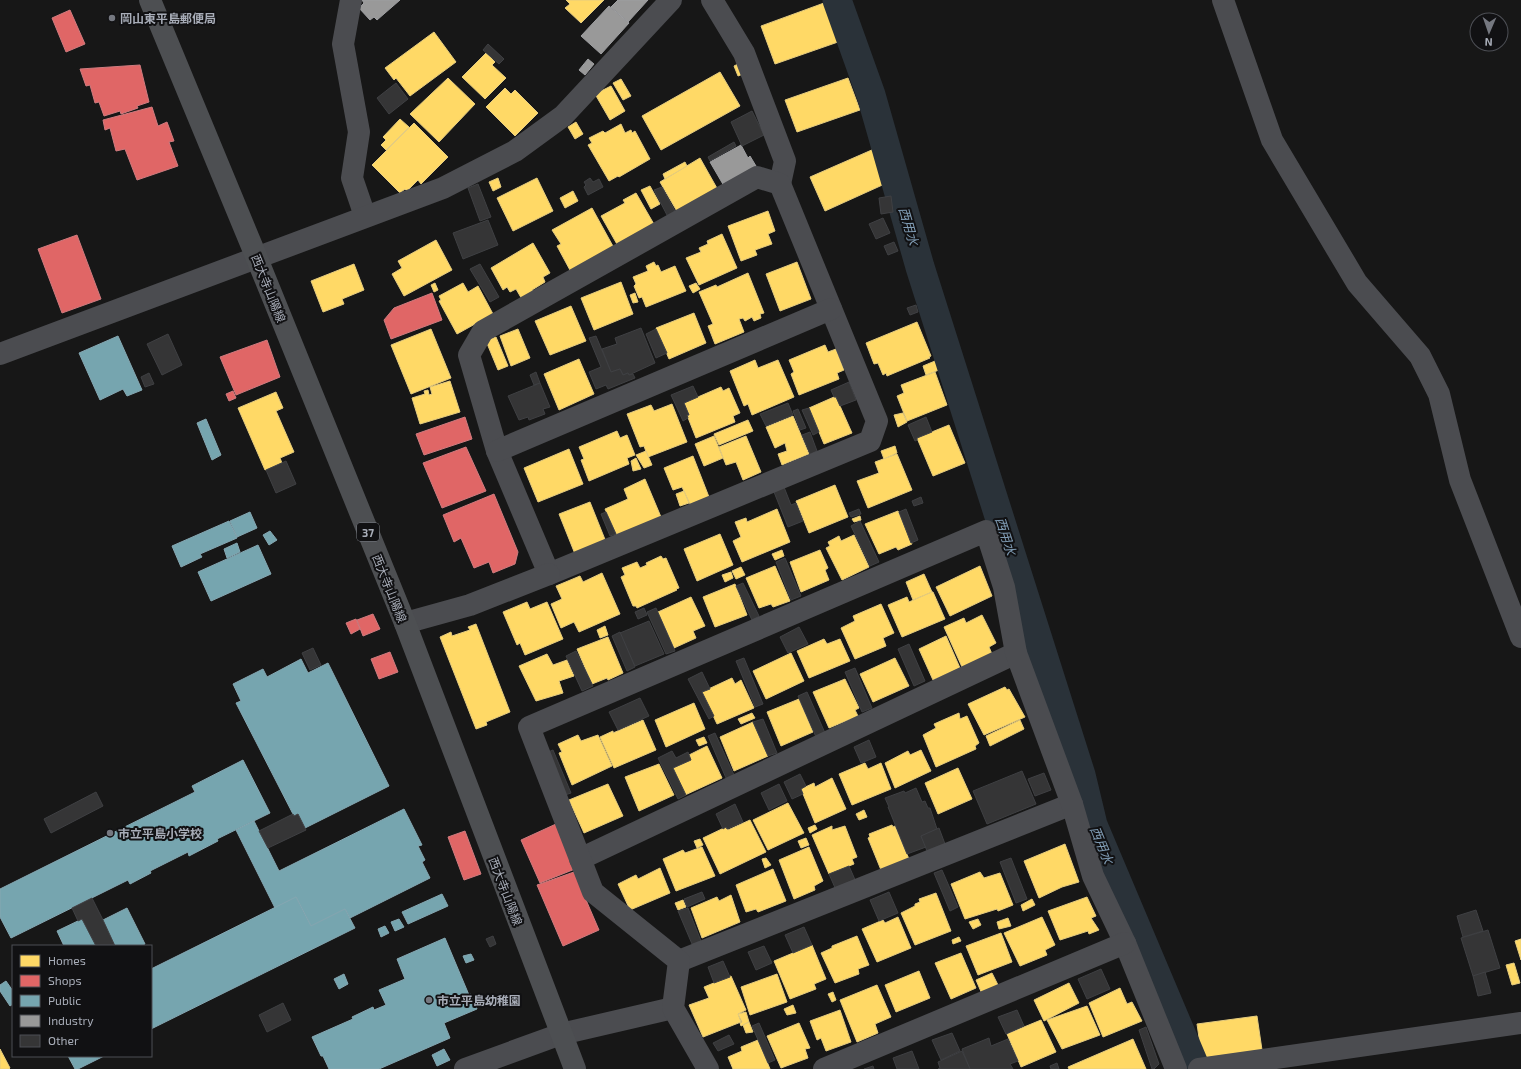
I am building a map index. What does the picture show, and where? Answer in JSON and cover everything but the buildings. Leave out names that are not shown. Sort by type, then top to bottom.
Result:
[{"type":"main road","name":"西大寺山陽線","points":[[150,0],[256,256],[404,623],[575,1069]]},
{"type":"street","points":[[351,0],[343,44],[359,132],[352,178],[365,216]]},
{"type":"street","points":[[0,354],[256,256],[443,188],[516,151],[563,116],[671,0]]},
{"type":"street","points":[[404,623],[470,605],[549,574],[870,441],[877,421],[780,184],[785,162],[744,53],[712,0]]},
{"type":"street","points":[[1223,0],[1272,140],[1357,283],[1420,356],[1438,394],[1460,480],[1521,637]]},
{"type":"street","points":[[549,574],[498,452],[469,355],[483,331],[758,177],[780,184]]},
{"type":"street","points":[[498,452],[831,309]]},
{"type":"street","points":[[679,961],[593,892],[529,727],[986,531],[1004,587],[1016,653],[1072,804],[1093,876],[1125,943],[1176,1069]]},
{"type":"street","points":[[580,859],[1016,653]]},
{"type":"street","points":[[679,961],[1072,804]]},
{"type":"street","points":[[824,1069],[1125,943]]},
{"type":"street","points":[[679,961],[673,1008],[708,1069]]},
{"type":"street","points":[[465,1069],[561,1034],[673,1008]]},
{"type":"street","points":[[1199,1069],[1521,1023]]},
{"type":"waterway","name":"西用水","points":[[837,0],[871,95],[920,267],[1081,775],[1093,825],[1194,1064]]},
{"type":"place","name":"岡山東平島郵便局","points":[[112,18]]},
{"type":"place","name":"市立平島小学校","points":[[110,833]]},
{"type":"place","name":"市立平島幼稚園","points":[[429,1000]]}]
